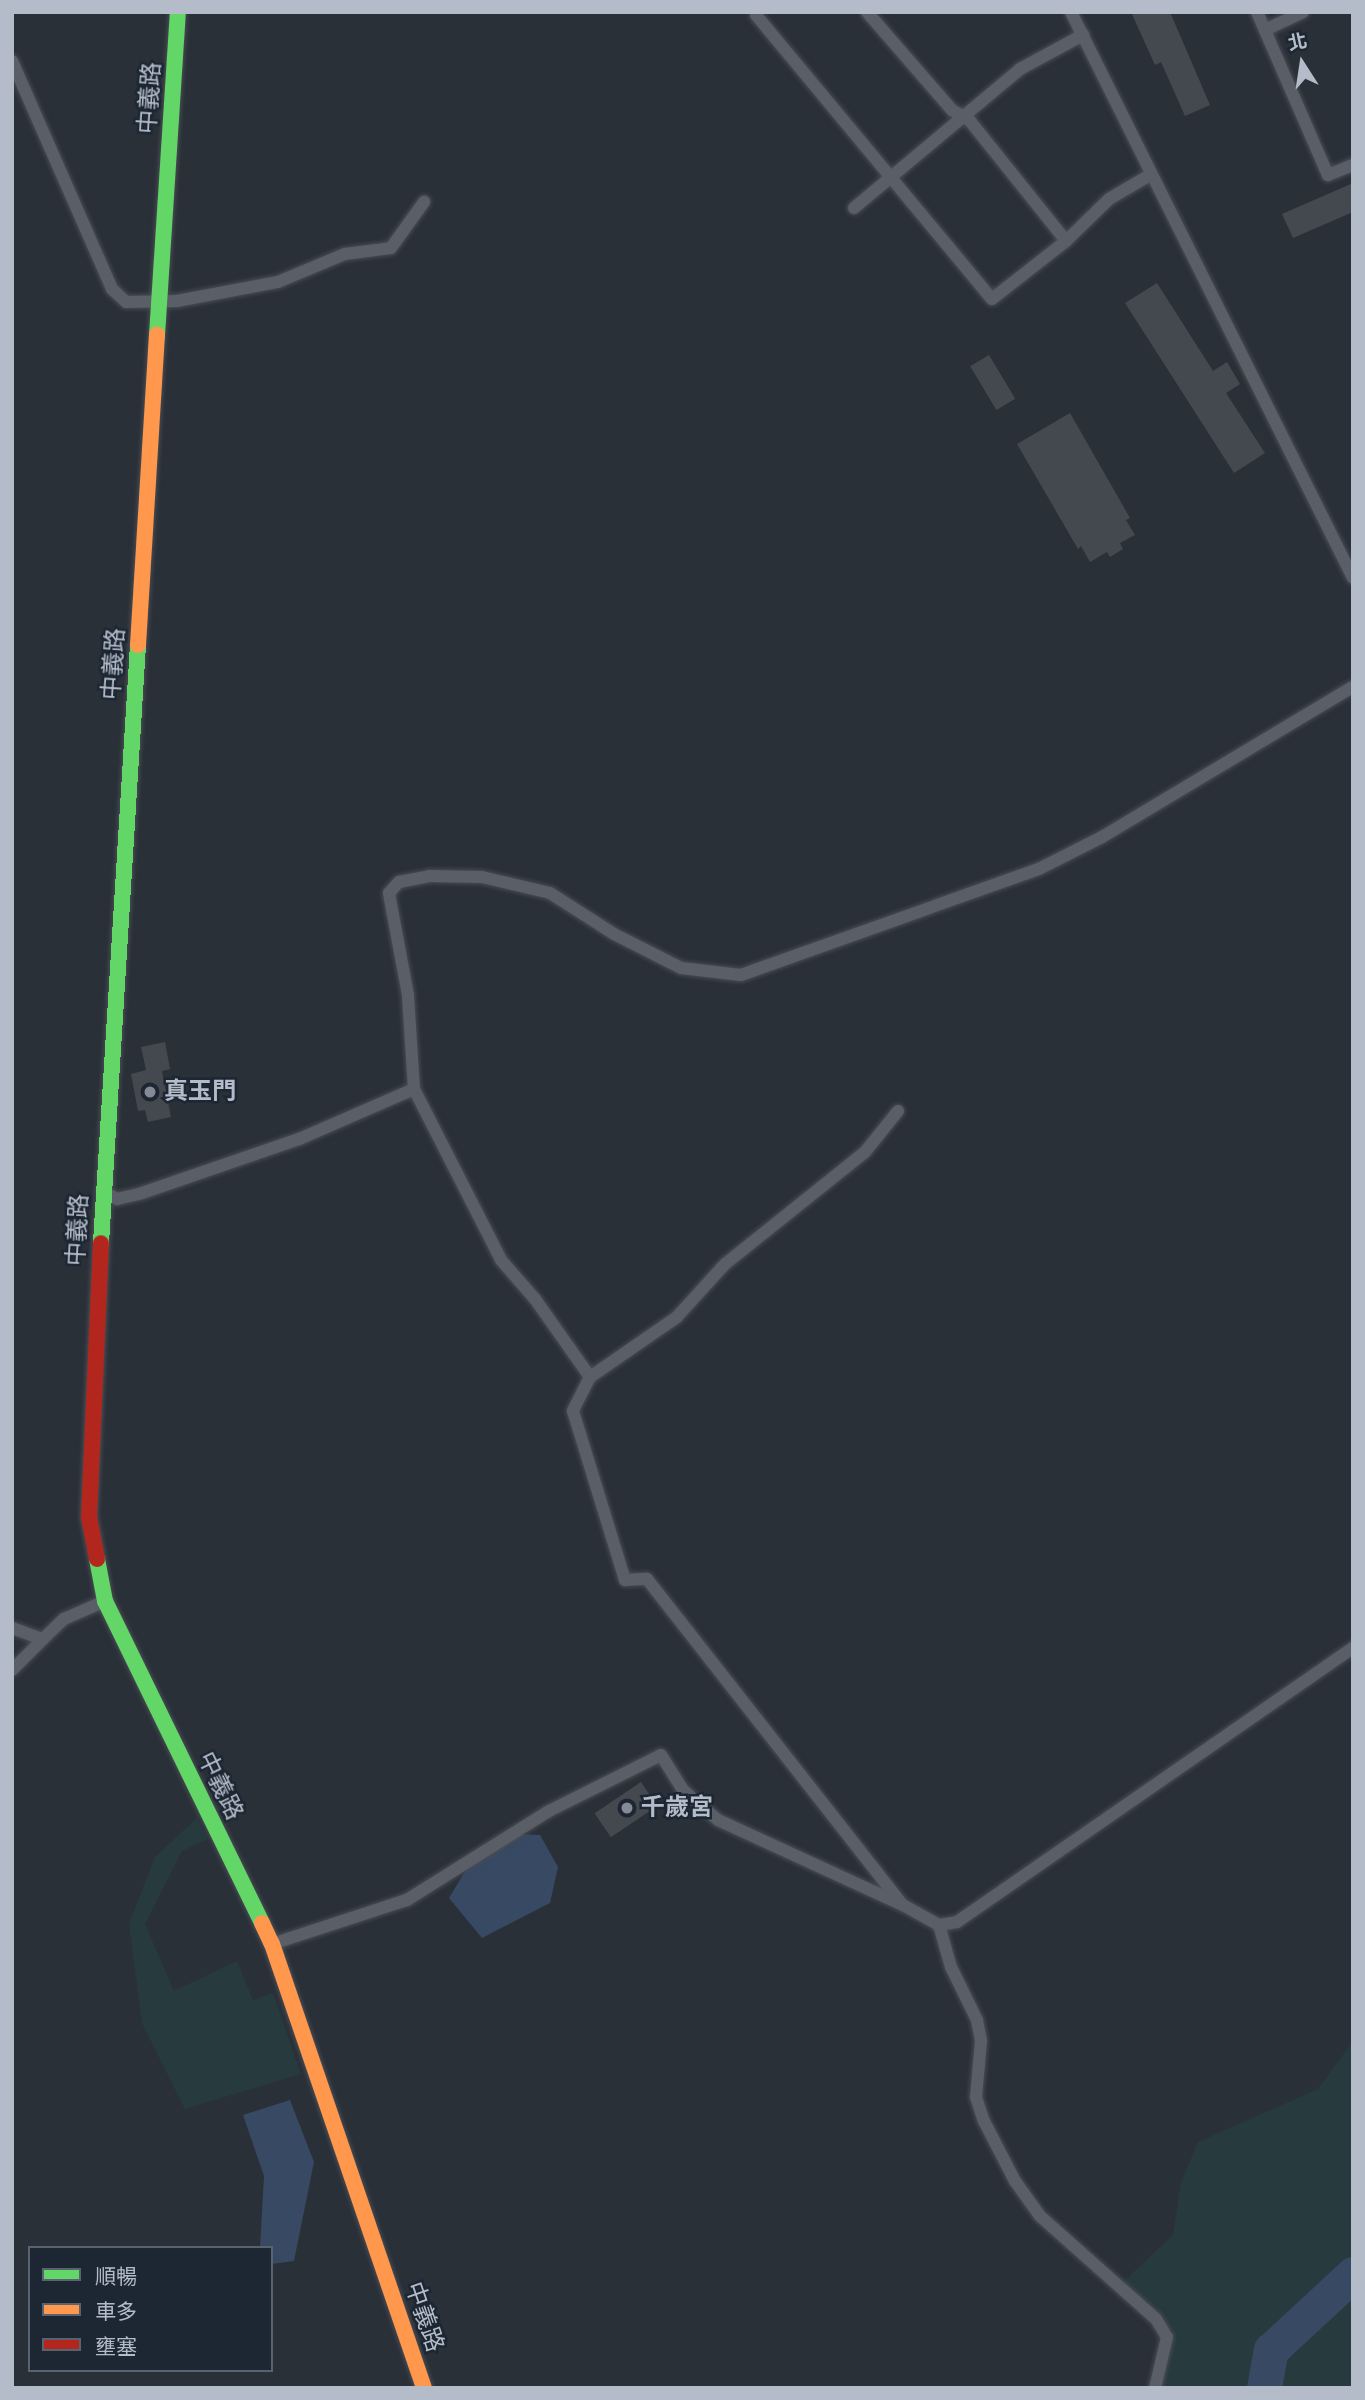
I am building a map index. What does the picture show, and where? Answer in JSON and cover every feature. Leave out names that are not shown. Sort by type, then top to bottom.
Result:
[{"type":"street","name":"中義路","points":[[178,12],[103,1191],[88,1503],[105,1601],[272,1944],[424,2388]]},
{"type":"lane","points":[[867,12],[961,117],[970,121],[1066,241]]},
{"type":"lane","points":[[1071,12],[1353,578]]},
{"type":"lane","points":[[1257,12],[1328,175],[1353,165]]},
{"type":"lane","points":[[1265,30],[1303,12]]},
{"type":"lane","points":[[756,15],[992,299],[1066,241],[1109,199],[1150,175]]},
{"type":"lane","points":[[854,208],[1020,69],[1083,35]]},
{"type":"lane","points":[[12,61],[112,289],[126,302],[160,302],[278,282],[345,254],[391,248],[424,202]]},
{"type":"lane","points":[[590,1377],[535,1299],[500,1260],[414,1090],[408,995],[389,893],[398,883],[429,876],[482,877],[550,893],[614,934],[681,968],[741,975],[1039,869],[1102,837],[1353,687]]},
{"type":"lane","points":[[103,1191],[117,1199],[142,1193],[299,1139],[414,1090]]},
{"type":"lane","points":[[898,1111],[865,1152],[725,1264],[677,1317],[590,1377],[573,1410],[625,1580],[647,1579],[903,1905]]},
{"type":"lane","points":[[12,1670],[64,1619],[105,1601]]},
{"type":"lane","points":[[12,1628],[43,1639]]},
{"type":"lane","points":[[272,1944],[407,1900],[550,1811],[661,1755],[683,1790],[718,1820],[903,1905],[939,1925],[957,1922],[1353,1648]]},
{"type":"lane","points":[[939,1925],[951,1967],[977,2020],[981,2041],[976,2097],[984,2121],[1015,2181],[1040,2216],[1156,2319],[1167,2337],[1155,2388]]},
{"type":"green space","points":[[197,1818],[208,1839],[182,1851],[145,1924],[174,1991],[237,1961],[253,2000],[273,1993],[301,2074],[185,2109],[142,2023],[129,1924],[155,1857]]},
{"type":"green space","points":[[1353,2041],[1353,2388],[1152,2388],[1164,2337],[1119,2286],[1173,2235],[1181,2183],[1198,2142],[1318,2089]]},
{"type":"water","points":[[513,1834],[540,1835],[558,1867],[550,1903],[482,1938],[449,1898],[470,1863]]},
{"type":"water","points":[[290,2100],[314,2162],[294,2261],[273,2264],[273,2246],[260,2246],[264,2176],[243,2115]]},
{"type":"building","points":[[1131,12],[1170,12],[1210,105],[1185,116],[1161,62],[1155,65]]},
{"type":"building","points":[[1353,183],[1353,212],[1293,238],[1282,214]]},
{"type":"building","points":[[1157,283],[1213,371],[1227,362],[1240,384],[1226,393],[1265,453],[1234,473],[1125,303]]},
{"type":"building","points":[[989,355],[1015,399],[996,410],[970,366]]},
{"type":"building","points":[[1070,413],[1130,518],[1126,520],[1135,535],[1120,543],[1123,549],[1110,557],[1107,552],[1090,562],[1081,546],[1078,549],[1017,444]]},
{"type":"building","name":"真玉門","points":[[165,1042],[170,1069],[162,1071],[171,1117],[148,1122],[145,1110],[138,1111],[131,1074],[146,1070],[141,1047]]},
{"type":"building","name":"千歲宮","points":[[641,1782],[657,1806],[611,1837],[595,1813]]},
{"type":"waterway","points":[[1264,2388],[1271,2350],[1353,2274]]},
{"type":"traffic: fast","points":[[157,335],[178,12]]},
{"type":"traffic: fast","points":[[101,1243],[138,645]]},
{"type":"traffic: fast","points":[[97,1559],[105,1601],[262,1923]]},
{"type":"traffic: slow","points":[[138,645],[157,335]]},
{"type":"traffic: slow","points":[[262,1923],[272,1944],[424,2388]]},
{"type":"traffic: jam","points":[[97,1559],[89,1517],[101,1243]]},
{"type":"place","name":"真玉門","points":[[150,1092]]},
{"type":"place","name":"千歲宮","points":[[627,1808]]}]
